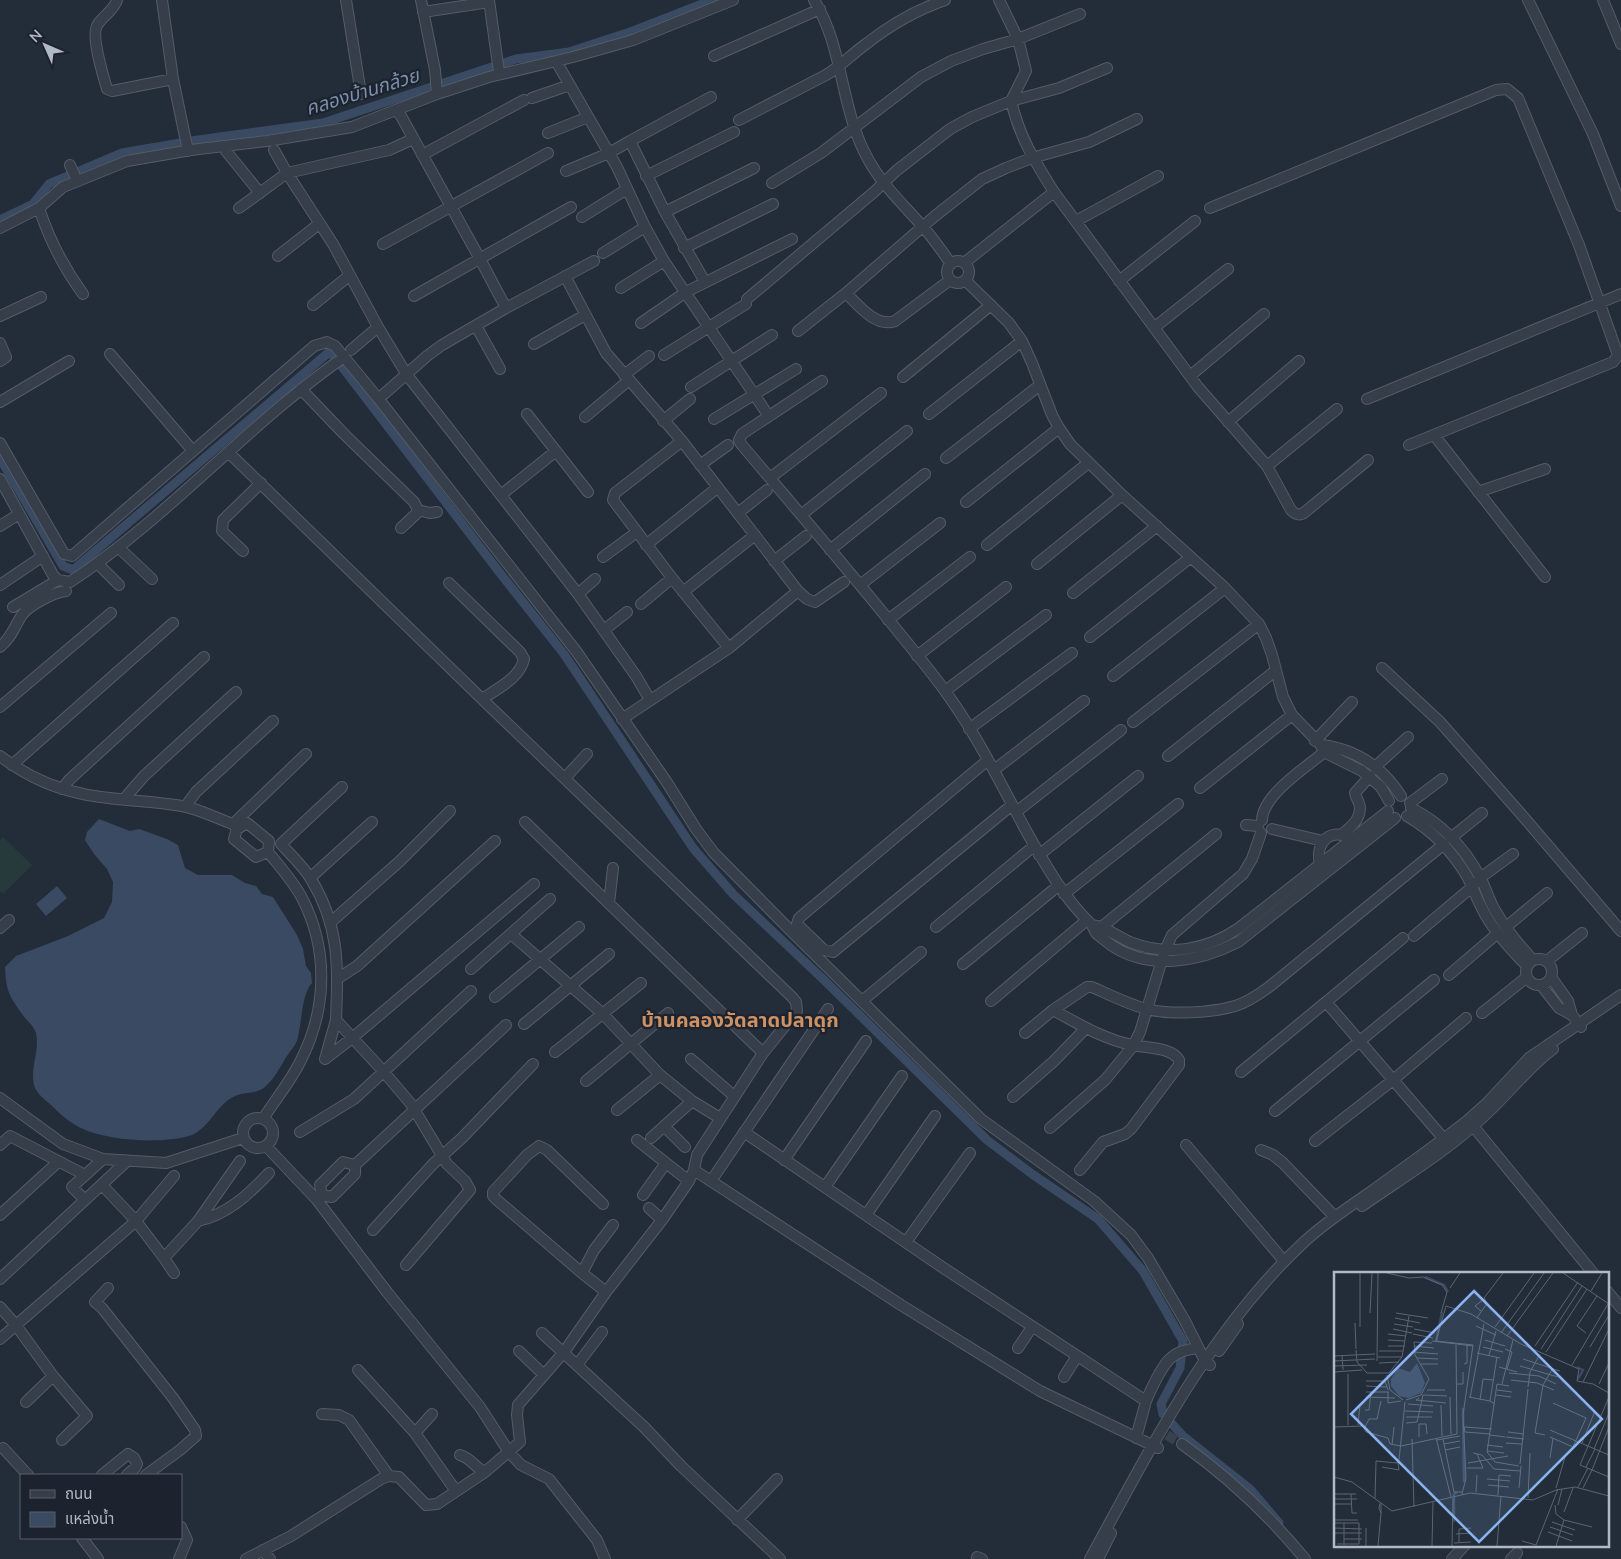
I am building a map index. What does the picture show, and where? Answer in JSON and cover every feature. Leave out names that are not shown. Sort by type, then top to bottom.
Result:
[{"type":"street","points":[[117,0],[115,5],[96,26],[94,36],[107,88],[112,91],[173,79]]},
{"type":"street","points":[[162,0],[173,79],[188,149]]},
{"type":"street","points":[[346,0],[361,94]]},
{"type":"street","points":[[422,0],[437,91]]},
{"type":"street","points":[[0,228],[39,208],[63,187],[76,180],[127,161],[188,149],[267,142],[352,126],[396,110],[437,91],[633,40],[732,0]]},
{"type":"street","points":[[814,0],[820,9],[833,40],[854,128],[868,158],[883,182],[923,226],[951,264]]},
{"type":"street","points":[[738,120],[839,67],[865,44],[892,25],[913,13],[945,0]]},
{"type":"street","points":[[999,0],[1018,39],[1026,71],[1011,101],[1019,130],[1032,158],[1054,192],[1206,398],[1267,466],[1291,510],[1301,515],[1368,460]]},
{"type":"street","points":[[1528,0],[1593,134],[1621,206]]},
{"type":"street","points":[[1603,0],[1621,44]]},
{"type":"street","points":[[423,12],[489,1],[497,52],[498,74]]},
{"type":"street","points":[[714,56],[820,9]]},
{"type":"street","points":[[772,183],[821,153],[921,77],[967,55],[1018,39],[1080,14]]},
{"type":"street","points":[[556,61],[609,152],[664,261],[766,412]]},
{"type":"street","points":[[664,355],[710,327],[746,301],[865,200],[896,171],[950,129],[972,117],[1011,101],[1059,88],[1107,68]]},
{"type":"street","points":[[422,154],[528,99],[570,85]]},
{"type":"street","points":[[1210,208],[1496,90],[1507,89],[1518,98],[1579,246],[1618,356],[1613,362],[1409,445]]},
{"type":"street","points":[[566,171],[609,152],[711,96]]},
{"type":"street","points":[[396,110],[414,139],[506,308]]},
{"type":"street","points":[[548,133],[588,117]]},
{"type":"street","points":[[798,331],[982,179],[1032,158],[1088,142],[1137,119]]},
{"type":"street","points":[[646,176],[734,132]]},
{"type":"street","points":[[239,208],[287,173],[389,150],[414,139]]},
{"type":"street","points":[[630,141],[684,248],[705,282]]},
{"type":"street","points":[[274,150],[350,275],[407,375],[578,594],[636,676],[650,700]]},
{"type":"street","points":[[226,151],[260,193]]},
{"type":"street","points":[[383,244],[548,153]]},
{"type":"street","points":[[71,166],[76,180]]},
{"type":"street","points":[[665,212],[754,168]]},
{"type":"street","points":[[1076,221],[1158,176]]},
{"type":"street","points":[[582,217],[627,189]]},
{"type":"street","points":[[964,263],[1054,192]]},
{"type":"street","points":[[684,248],[773,204]]},
{"type":"street","points":[[414,296],[571,207]]},
{"type":"street","points":[[39,208],[59,256],[70,277],[83,294]]},
{"type":"street","points":[[1120,281],[1196,221]]},
{"type":"street","points":[[278,256],[319,224]]},
{"type":"street","points":[[603,253],[645,226]]},
{"type":"street","points":[[641,323],[686,292],[792,239]]},
{"type":"street","points":[[384,394],[427,356],[442,346],[506,308],[594,261]]},
{"type":"street","points":[[621,288],[664,261]]},
{"type":"street","points":[[957,261],[964,263],[968,269],[966,280],[958,283],[950,280],[946,274],[951,264],[957,261]]},
{"type":"street","points":[[1155,327],[1228,270]]},
{"type":"street","points":[[313,304],[350,275]]},
{"type":"street","points":[[565,276],[606,353],[682,441],[798,591],[806,599],[815,602],[844,582]]},
{"type":"street","points":[[846,292],[865,312],[874,318],[890,323],[950,280]]},
{"type":"street","points":[[966,280],[1009,323],[1022,341],[1059,428],[1088,463],[1225,588],[1258,624],[1266,638],[1283,697],[1292,714],[1322,746],[1370,776],[1381,787],[1391,810],[1404,818],[1410,809],[1442,779]]},
{"type":"street","points":[[1367,399],[1621,294]]},
{"type":"street","points":[[0,316],[41,297]]},
{"type":"street","points":[[903,376],[991,304]]},
{"type":"street","points":[[1190,376],[1264,314]]},
{"type":"street","points":[[534,344],[585,315]]},
{"type":"street","points":[[476,326],[500,369]]},
{"type":"street","points":[[0,479],[53,575],[58,580],[70,582],[98,564],[301,390],[378,327]]},
{"type":"street","points":[[691,387],[772,335]]},
{"type":"street","points":[[928,414],[1022,341]]},
{"type":"street","points":[[0,443],[64,554],[72,556],[314,346],[327,342],[335,346],[346,355],[576,651],[653,761],[714,853],[981,1118],[1094,1201],[1128,1231],[1140,1244],[1192,1332],[1193,1349],[1208,1363]]},
{"type":"street","points":[[0,343],[6,357],[0,361]]},
{"type":"street","points":[[110,354],[193,451]]},
{"type":"street","points":[[585,417],[649,356]]},
{"type":"street","points":[[0,402],[69,361]]},
{"type":"street","points":[[1228,422],[1299,361]]},
{"type":"street","points":[[714,419],[796,369]]},
{"type":"street","points":[[822,381],[742,434],[740,437],[741,444],[860,585],[945,691],[994,770],[1036,850],[1058,886],[1112,946],[1146,959],[1179,961],[1199,958],[1221,951],[1238,942],[1299,887],[1391,810],[1396,796],[1400,796]]},
{"type":"street","points":[[946,458],[1040,385]]},
{"type":"street","points":[[301,390],[414,502],[418,510],[430,513],[437,512]]},
{"type":"street","points":[[770,478],[881,394]]},
{"type":"street","points":[[663,421],[690,399]]},
{"type":"street","points":[[1267,466],[1337,409]]},
{"type":"street","points":[[527,414],[588,492]]},
{"type":"street","points":[[966,502],[1059,428]]},
{"type":"street","points":[[800,515],[907,431]]},
{"type":"street","points":[[1434,435],[1544,577]]},
{"type":"street","points":[[682,441],[615,493],[613,498],[615,504],[646,545],[729,648]]},
{"type":"street","points":[[700,465],[728,444]]},
{"type":"street","points":[[501,495],[556,451]]},
{"type":"street","points":[[228,452],[796,1002],[797,1010],[763,1053],[734,1096],[697,1155],[694,1170],[689,1181],[662,1220],[606,1292],[564,1352],[518,1405],[517,1415],[520,1442],[485,1472],[437,1504],[426,1505],[399,1477],[389,1476],[381,1479],[291,1536],[246,1559]]},
{"type":"street","points":[[987,545],[1088,463]]},
{"type":"street","points":[[1478,492],[1545,468]]},
{"type":"street","points":[[830,550],[925,474]]},
{"type":"street","points":[[243,551],[222,531],[223,520],[261,483]]},
{"type":"street","points":[[646,545],[717,488]]},
{"type":"street","points":[[738,513],[767,490]]},
{"type":"street","points":[[1037,564],[1122,495]]},
{"type":"street","points":[[401,528],[418,510]]},
{"type":"street","points":[[0,526],[19,514]]},
{"type":"street","points":[[860,585],[940,522]]},
{"type":"street","points":[[1073,593],[1157,526]]},
{"type":"street","points":[[603,557],[636,532]]},
{"type":"street","points":[[683,592],[755,535]]},
{"type":"street","points":[[774,560],[806,536]]},
{"type":"street","points":[[118,547],[152,579]]},
{"type":"street","points":[[0,585],[43,556]]},
{"type":"street","points":[[888,620],[970,556]]},
{"type":"street","points":[[1090,637],[1191,557]]},
{"type":"street","points":[[98,564],[119,585]]},
{"type":"street","points":[[641,604],[672,578]]},
{"type":"street","points":[[578,594],[595,579]]},
{"type":"street","points":[[12,607],[58,580]]},
{"type":"street","points":[[449,583],[520,652],[524,659],[520,670],[512,678],[482,699]]},
{"type":"street","points":[[917,656],[1006,587]]},
{"type":"street","points":[[1113,676],[1225,588]]},
{"type":"street","points":[[0,647],[9,639],[24,613],[56,592],[66,591]]},
{"type":"street","points":[[622,719],[729,648],[798,591]]},
{"type":"street","points":[[604,630],[627,612]]},
{"type":"street","points":[[0,707],[111,613]]},
{"type":"street","points":[[945,691],[1046,614]]},
{"type":"street","points":[[12,765],[173,623]]},
{"type":"street","points":[[1132,722],[1258,624]]},
{"type":"street","points":[[969,729],[1072,653]]},
{"type":"street","points":[[62,789],[69,780],[204,658]]},
{"type":"street","points":[[1382,668],[1440,722],[1621,931]]},
{"type":"street","points":[[1168,756],[1275,671]]},
{"type":"street","points":[[124,799],[144,776],[236,692]]},
{"type":"street","points":[[994,770],[1084,701]]},
{"type":"street","points":[[1050,1128],[1105,1080],[1133,1046],[1140,1032],[1165,950],[1172,935],[1243,874],[1252,859],[1261,826],[1262,814],[1267,803],[1322,746],[1352,702]]},
{"type":"street","points":[[1200,788],[1292,714]]},
{"type":"street","points":[[185,806],[196,792],[273,721]]},
{"type":"street","points":[[988,760],[801,916],[797,920],[797,924],[824,950],[833,952],[1014,809],[1122,730]]},
{"type":"street","points":[[1376,766],[1408,737]]},
{"type":"street","points":[[1322,746],[1363,757],[1387,776],[1400,796],[1408,799],[1410,809],[1422,824],[1444,844],[1459,863],[1487,917],[1502,930],[1529,968],[1531,982],[1541,985],[1559,1008],[1577,1023]]},
{"type":"street","points":[[268,852],[256,857],[234,839],[235,827],[306,754]]},
{"type":"street","points":[[565,778],[588,754]]},
{"type":"street","points":[[0,756],[30,777],[62,789],[83,794],[185,806],[235,827],[247,823],[269,841],[268,852],[302,897],[311,918],[322,966],[322,995],[317,1021],[300,1063],[263,1119]]},
{"type":"street","points":[[936,928],[1036,850],[1138,776]]},
{"type":"street","points":[[1347,837],[1358,817],[1360,808],[1355,793],[1370,776]]},
{"type":"street","points":[[342,787],[281,844],[310,878],[331,922],[337,958],[336,1020],[325,1059],[534,884]]},
{"type":"street","points":[[1064,894],[1178,804]]},
{"type":"street","points":[[1410,809],[1424,814],[1452,837],[1465,854],[1480,878],[1502,930]]},
{"type":"street","points":[[331,922],[400,861],[450,810]]},
{"type":"street","points":[[1094,926],[1149,948],[1165,950],[1196,948],[1210,944],[1225,937],[1299,887],[1347,837],[1391,810]]},
{"type":"street","points":[[1452,837],[1482,813]]},
{"type":"street","points":[[310,878],[372,822]]},
{"type":"street","points":[[525,822],[763,1053]]},
{"type":"street","points":[[1246,825],[1261,826],[1268,833],[1272,829],[1323,841]]},
{"type":"street","points":[[990,1001],[1216,834]]},
{"type":"street","points":[[1320,864],[1318,855],[1323,841],[1335,834],[1347,837]]},
{"type":"street","points":[[337,979],[357,966],[495,841]]},
{"type":"street","points":[[1025,1033],[1086,987],[1092,987],[1147,1009],[1170,1012],[1212,1010],[1235,1006],[1254,998],[1444,844]]},
{"type":"street","points":[[1241,1072],[1326,1002],[1472,887],[1480,878],[1514,854]]},
{"type":"street","points":[[609,903],[613,868]]},
{"type":"street","points":[[963,964],[1058,886]]},
{"type":"street","points":[[1449,975],[1546,893]]},
{"type":"street","points":[[471,970],[550,898]]},
{"type":"street","points":[[0,928],[9,920]]},
{"type":"street","points":[[495,997],[579,927]]},
{"type":"street","points":[[1547,961],[1582,933]]},
{"type":"street","points":[[511,934],[603,1014],[660,1075],[692,1100],[720,1118]]},
{"type":"street","points":[[862,1001],[921,952]]},
{"type":"street","points":[[524,1024],[609,954]]},
{"type":"street","points":[[1482,1014],[1529,968],[1542,959],[1547,961],[1551,967],[1551,977],[1568,1001],[1577,1023]]},
{"type":"street","points":[[1541,985],[1551,977]]},
{"type":"street","points":[[1275,1111],[1434,980]]},
{"type":"street","points":[[554,1052],[641,983]]},
{"type":"street","points":[[300,1132],[354,1098],[471,992]]},
{"type":"street","points":[[1090,1559],[1165,1431],[1246,1303],[1284,1261],[1335,1217],[1444,1139],[1487,1103],[1529,1058],[1577,1023],[1621,995]]},
{"type":"street","points":[[1326,1002],[1444,1139]]},
{"type":"street","points":[[1208,1363],[1252,1305],[1310,1245],[1337,1223],[1426,1162],[1472,1126],[1512,1089],[1534,1063],[1577,1023],[1621,1003]]},
{"type":"street","points":[[711,1181],[828,1009]]},
{"type":"street","points":[[1054,1010],[1107,1038],[1133,1046],[1172,1053],[1179,1060],[1178,1065],[1131,1129],[1125,1134],[1103,1142],[1080,1170]]},
{"type":"street","points":[[586,1081],[668,1013]]},
{"type":"street","points":[[1315,1141],[1393,1080],[1466,1018]]},
{"type":"street","points":[[336,1020],[351,1039],[384,1072],[414,1109],[441,1156],[465,1181],[470,1190],[406,1265]]},
{"type":"street","points":[[320,1197],[332,1198],[355,1174],[355,1165],[506,1025]]},
{"type":"street","points":[[1013,1097],[1054,1061],[1086,1028]]},
{"type":"street","points":[[784,1160],[866,1041]]},
{"type":"street","points":[[691,1059],[734,1096]]},
{"type":"street","points":[[373,1230],[441,1156],[462,1138],[533,1064]]},
{"type":"street","points":[[618,1110],[660,1075]]},
{"type":"street","points":[[824,1187],[902,1076]]},
{"type":"street","points":[[0,1098],[63,1144],[103,1159],[166,1163],[243,1138]]},
{"type":"street","points":[[651,1138],[692,1100]]},
{"type":"street","points":[[866,1215],[935,1116]]},
{"type":"street","points":[[258,1118],[263,1119],[270,1125],[273,1134],[270,1142],[262,1148],[254,1148],[246,1143],[243,1138],[244,1128],[249,1121],[258,1118]]},
{"type":"street","points":[[664,1126],[685,1147]]},
{"type":"street","points":[[1472,1126],[1591,1272]]},
{"type":"street","points":[[744,1132],[1032,1327],[1146,1401]]},
{"type":"street","points":[[0,1145],[10,1136],[85,1175]]},
{"type":"street","points":[[637,1140],[689,1181]]},
{"type":"street","points":[[1186,1145],[1284,1261]]},
{"type":"street","points":[[266,1146],[320,1197],[387,1292],[480,1408],[509,1452],[521,1465],[549,1479],[597,1540],[605,1559]]},
{"type":"street","points":[[603,1204],[546,1150],[539,1146],[527,1155],[493,1192],[497,1200],[606,1292]]},
{"type":"street","points":[[1261,1150],[1273,1155],[1283,1163],[1335,1217]]},
{"type":"street","points":[[906,1242],[970,1154]]},
{"type":"street","points":[[85,1200],[72,1187],[103,1159]]},
{"type":"street","points":[[164,1258],[198,1221],[240,1160]]},
{"type":"street","points":[[0,1279],[128,1161]]},
{"type":"street","points":[[0,1214],[58,1162]]},
{"type":"street","points":[[320,1197],[320,1185],[343,1162],[355,1165]]},
{"type":"street","points":[[642,1194],[666,1163]]},
{"type":"street","points":[[694,1170],[909,1311],[1033,1387],[1050,1397],[1156,1447]]},
{"type":"street","points":[[198,1221],[212,1218],[228,1209],[247,1196],[270,1173]]},
{"type":"street","points":[[0,1339],[136,1220],[174,1176]]},
{"type":"street","points":[[102,1185],[136,1220],[174,1273]]},
{"type":"street","points":[[649,1208],[662,1220]]},
{"type":"street","points":[[582,1273],[594,1250],[613,1225]]},
{"type":"street","points":[[108,1288],[95,1302],[102,1308],[174,1398],[195,1430],[196,1436],[147,1474]]},
{"type":"street","points":[[1608,1292],[1621,1308]]},
{"type":"street","points":[[0,1307],[15,1324],[53,1376],[87,1416],[62,1440]]},
{"type":"street","points":[[1018,1348],[1032,1327]]},
{"type":"street","points":[[542,1332],[644,1427],[680,1466],[780,1559]]},
{"type":"street","points":[[577,1364],[602,1332]]},
{"type":"street","points":[[1136,1438],[1146,1401],[1167,1361],[1176,1354],[1193,1349]]},
{"type":"street","points":[[519,1351],[544,1374]]},
{"type":"street","points":[[1064,1378],[1077,1356]]},
{"type":"street","points":[[358,1370],[415,1433],[456,1491]]},
{"type":"street","points":[[26,1402],[53,1376]]},
{"type":"street","points":[[322,1414],[339,1415],[349,1420],[389,1476]]},
{"type":"street","points":[[415,1433],[432,1414]]},
{"type":"street","points":[[1182,1444],[1210,1464],[1237,1488],[1274,1523],[1305,1559]]},
{"type":"street","points":[[1098,1559],[1156,1447]]},
{"type":"street","points":[[3,1448],[27,1474]]},
{"type":"street","points":[[103,1474],[128,1454],[134,1458],[137,1464],[128,1474]]},
{"type":"street","points":[[460,1456],[465,1457],[477,1469],[485,1472]]},
{"type":"street","points":[[737,1520],[777,1479]]},
{"type":"street","points":[[179,1559],[187,1538],[182,1529]]},
{"type":"street","points":[[83,1539],[98,1559]]},
{"type":"street","points":[[1452,1559],[1464,1546]]},
{"type":"street","points":[[263,1550],[270,1559]]},
{"type":"shaded area","points":[[3,837],[32,865],[3,894],[0,891],[0,840]]},
{"type":"water","points":[[99,819],[130,831],[139,829],[178,845],[185,868],[198,875],[232,875],[245,883],[256,886],[262,894],[273,897],[297,935],[303,949],[306,966],[311,973],[312,983],[308,988],[304,1002],[297,1041],[275,1076],[261,1090],[232,1097],[222,1105],[200,1130],[189,1136],[164,1140],[134,1140],[92,1132],[77,1126],[65,1118],[41,1096],[34,1085],[36,1033],[10,994],[6,983],[5,967],[16,956],[68,936],[104,918],[112,902],[113,882],[107,869],[85,840],[87,832]]},
{"type":"water","points":[[57,886],[67,898],[46,916],[36,904]]},
{"type":"waterway","name":"คลองบ้านกล้วย","points":[[0,220],[33,204],[49,184],[122,153],[198,140],[323,123],[516,59],[569,52],[633,31],[712,0]]},
{"type":"waterway","points":[[0,458],[63,566],[73,570],[328,353],[333,355],[564,654],[693,848],[733,894],[824,980],[987,1140],[1032,1174],[1098,1219],[1143,1271],[1183,1341],[1180,1368],[1161,1404],[1163,1414],[1183,1436],[1250,1489],[1279,1523]]},
{"type":"tunnel","points":[[1167,1435],[1182,1444]]},
{"type":"district","name":"บ้านคลองวัดลาดปลาดุก","points":[[740,1019]]}]
